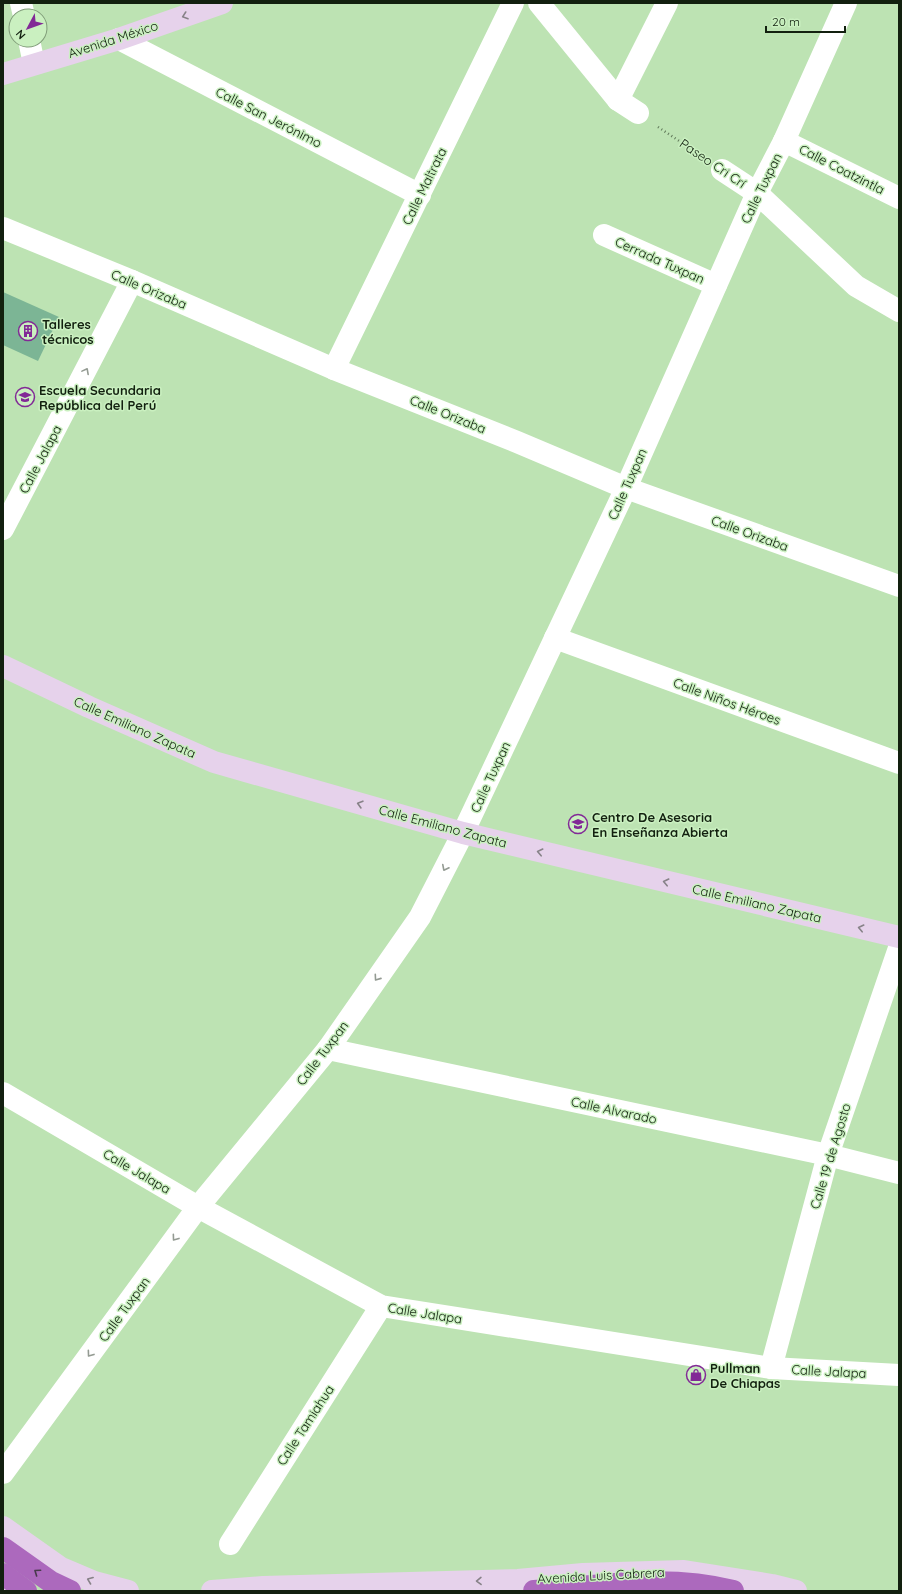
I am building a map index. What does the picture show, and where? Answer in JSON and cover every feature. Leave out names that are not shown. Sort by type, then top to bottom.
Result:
[{"type":"highway","points":[[3,1548],[51,1582],[70,1591]]},
{"type":"highway","points":[[3,1574],[26,1591]]},
{"type":"highway","points":[[534,1591],[644,1582],[684,1582],[733,1591]]},
{"type":"street","name":"Avenida México","points":[[3,74],[119,39],[222,3]]},
{"type":"street","name":"Calle Maltrata","points":[[334,369],[513,3]]},
{"type":"street","points":[[539,3],[618,100],[638,113]]},
{"type":"street","points":[[618,100],[667,3]]},
{"type":"street","name":"Calle Tuxpan","points":[[3,1473],[198,1207],[328,1049],[420,917],[463,833],[626,488],[756,193],[784,141],[846,3]]},
{"type":"street","name":"Calle San Jerónimo","points":[[119,39],[420,195]]},
{"type":"street","points":[[31,48],[34,64]]},
{"type":"street","name":"Calle Coatzintla","points":[[784,141],[899,198]]},
{"type":"street","name":"Paseo Cri Crí","points":[[722,170],[756,193],[856,286],[899,311]]},
{"type":"street","name":"Calle Orizaba","points":[[3,228],[334,369],[517,442],[626,488],[899,586]]},
{"type":"street","name":"Cerrada Tuxpan","points":[[604,235],[716,284]]},
{"type":"street","name":"Calle Jalapa","points":[[3,529],[132,282]]},
{"type":"street","name":"Calle Niños Héroes","points":[[555,638],[899,763]]},
{"type":"street","name":"Calle Emiliano Zapata","points":[[3,666],[89,707],[214,762],[463,833],[899,937]]},
{"type":"street","name":"Calle 19 de Agosto","points":[[771,1368],[828,1155],[899,948]]},
{"type":"street","name":"Calle Alvarado","points":[[328,1049],[828,1155],[899,1173]]},
{"type":"street","name":"Calle Jalapa","points":[[3,1093],[198,1207],[381,1306],[771,1368],[899,1375]]},
{"type":"street","name":"Calle Tamiahua","points":[[230,1544],[381,1306]]},
{"type":"street","points":[[3,1527],[61,1568],[94,1582],[128,1591]]},
{"type":"street","name":"Avenida Luis Cabrera","points":[[212,1591],[263,1587],[518,1580],[583,1574],[684,1571],[796,1591]]},
{"type":"street","points":[[3,1588],[7,1591]]},
{"type":"path","name":"Paseo Cri Crí","points":[[638,113],[722,170]]},
{"type":"building","name":"Talleres técnicos","points":[[3,292],[59,317],[38,361],[3,345]]},
{"type":"place","name":"Talleres técnicos","points":[[28,331]]},
{"type":"place","name":"Escuela Secundaria República del Perú","points":[[25,397]]},
{"type":"place","name":"Centro De Asesoria En Enseñanza Abierta","points":[[578,824]]},
{"type":"place","name":"Pullman De Chiapas","points":[[696,1375]]}]
